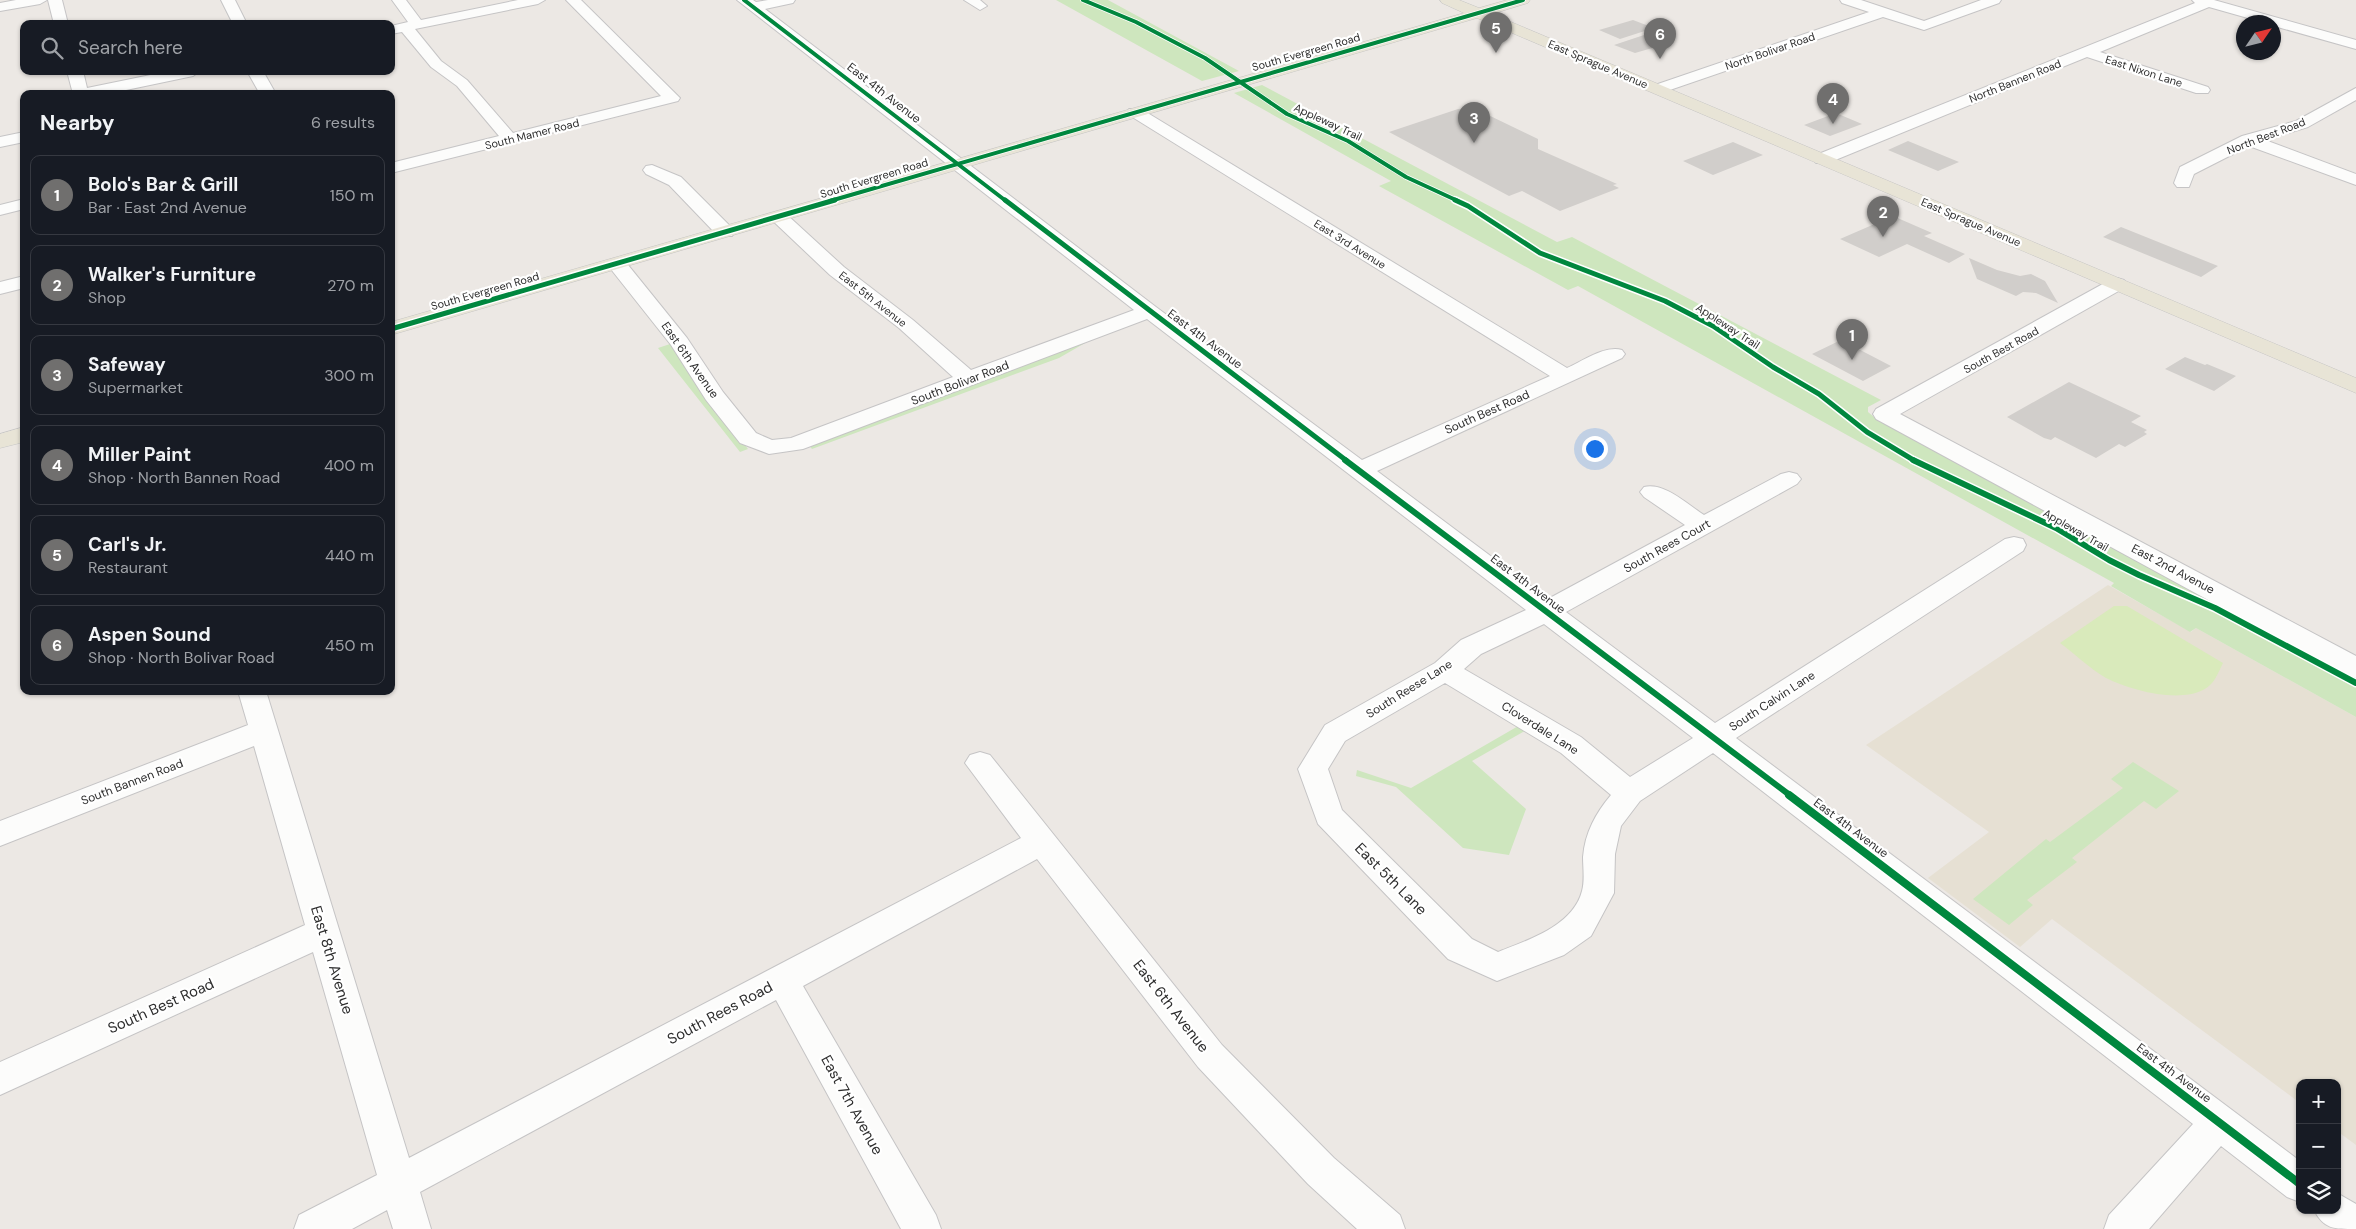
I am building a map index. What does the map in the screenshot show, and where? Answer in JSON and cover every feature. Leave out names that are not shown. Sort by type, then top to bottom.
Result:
[{"type":"main road","name":"East Sprague Avenue","points":[[1447,0],[2356,386]]},
{"type":"main road","name":"South Evergreen Road","points":[[395,328],[1523,0]]},
{"type":"main road","points":[[0,441],[20,435]]},
{"type":"street","points":[[0,7],[40,0]]},
{"type":"street","points":[[55,0],[60,20]]},
{"type":"street","points":[[228,0],[238,20]]},
{"type":"street","points":[[399,0],[405,27],[436,64],[462,84],[510,139]]},
{"type":"street","points":[[405,27],[538,0]]},
{"type":"street","name":"South Mamer Road","points":[[395,167],[672,98],[573,0]]},
{"type":"street","points":[[749,4],[788,0]]},
{"type":"street","points":[[1847,0],[1924,26],[1994,0]]},
{"type":"street","points":[[2203,1],[2356,45]]},
{"type":"street","name":"North Bannen Road","points":[[1822,159],[2086,52],[2203,1]]},
{"type":"street","name":"East 4th Avenue","points":[[749,4],[1149,311],[2296,1181]]},
{"type":"street","name":"North Bolivar Road","points":[[1658,90],[1883,12]]},
{"type":"street","name":"East Nixon Lane","points":[[2086,52],[2202,90]]},
{"type":"street","points":[[76,75],[81,90]]},
{"type":"street","points":[[101,90],[174,75]]},
{"type":"street","points":[[257,75],[266,90]]},
{"type":"street","name":"North Best Road","points":[[2183,183],[2186,171],[2248,140],[2302,124],[2356,93]]},
{"type":"street","name":"East 3rd Avenue","points":[[1135,112],[1565,376]]},
{"type":"street","points":[[0,142],[20,137]]},
{"type":"street","points":[[2248,140],[2356,180]]},
{"type":"street","points":[[652,170],[675,181],[725,232]]},
{"type":"street","points":[[0,210],[20,205]]},
{"type":"street","name":"East 5th Avenue","points":[[779,217],[837,271],[906,324],[969,380]]},
{"type":"street","name":"East 6th Avenue","points":[[617,264],[680,342],[714,395],[748,438],[769,447]]},
{"type":"street","points":[[0,288],[20,283]]},
{"type":"street","name":"South Best Road","points":[[1884,414],[2118,284]]},
{"type":"street","name":"South Bolivar Road","points":[[769,447],[795,444],[1149,311]]},
{"type":"street","name":"South Best Road","points":[[1360,470],[1614,354]]},
{"type":"street","name":"East 2nd Avenue","points":[[1884,414],[2356,668]]},
{"type":"street","name":"South Rees Court","points":[[1545,612],[1788,479]]},
{"type":"street","points":[[1652,492],[1703,526]]},
{"type":"street","name":"South Calvin Lane","points":[[1497,967],[1552,945],[1579,926],[1598,893],[1599,854],[1607,822],[1630,793],[2014,545]]},
{"type":"street","name":"South Reese Lane","points":[[1313,769],[1336,733],[1445,670],[1471,647],[1493,634],[1514,628],[1545,612]]},
{"type":"street","name":"Cloverdale Lane","points":[[1445,670],[1571,745],[1630,793]]},
{"type":"street","name":"East 8th Avenue","points":[[253,695],[412,1229]]},
{"type":"street","name":"South Bannen Road","points":[[0,834],[264,730]]},
{"type":"street","name":"East 6th Avenue","points":[[980,763],[1210,1056],[1321,1171],[1382,1228]]},
{"type":"street","name":"East 5th Lane","points":[[1313,769],[1329,816],[1460,949],[1497,967]]},
{"type":"street","name":"South Rees Road","points":[[313,1229],[1042,842]]},
{"type":"street","name":"South Best Road","points":[[0,1079],[323,932]]},
{"type":"street","name":"East 7th Avenue","points":[[782,980],[922,1229]]},
{"type":"street","points":[[2123,1229],[2219,1122]]},
{"type":"street","points":[[2338,1214],[2356,1228]]},
{"type":"shaded area","points":[[2108,585],[2191,632],[2196,628],[2356,717],[2356,1145],[2341,1134],[2341,1079],[2296,1079],[2296,1100],[2052,919],[2020,947],[1928,878],[1989,832],[1866,745]]},
{"type":"green space","points":[[1056,0],[1108,0],[1239,71],[1202,81]]},
{"type":"green space","points":[[1262,85],[1557,242],[1572,237],[1881,400],[1868,407],[1868,412],[1874,417],[2356,678],[2356,717],[2196,628],[2190,632],[2111,586],[2114,583],[1578,286],[1568,290],[1379,186],[1391,181],[1234,93]]},
{"type":"green space","points":[[1094,335],[1085,343],[1059,358],[812,449],[808,444]]},
{"type":"green space","points":[[673,343],[712,404],[748,449],[740,452],[658,348]]},
{"type":"green space","points":[[2114,606],[2127,606],[2223,663],[2213,682],[2203,690],[2192,694],[2180,695],[2154,693],[2128,687],[2106,678],[2060,643]]},
{"type":"green space","points":[[1520,725],[1528,729],[1472,761],[1526,809],[1509,855],[1463,848],[1396,787],[1356,776],[1357,770],[1411,788]]},
{"type":"green space","points":[[2133,762],[2179,791],[2156,809],[2144,801],[2072,858],[2077,862],[2027,900],[2033,905],[2009,925],[1973,899],[2046,839],[2050,842],[2123,788],[2111,779]]},
{"type":"building","points":[[1633,20],[1654,28],[1620,39],[1599,30]]},
{"type":"building","points":[[1644,35],[1666,44],[1635,53],[1614,45]]},
{"type":"building","points":[[1458,109],[1482,112],[1538,139],[1538,149],[1617,184],[1613,185],[1619,188],[1560,211],[1522,191],[1509,196],[1389,132]]},
{"type":"building","points":[[1836,113],[1862,124],[1830,136],[1804,125]]},
{"type":"building","points":[[1908,141],[1959,162],[1938,171],[1888,150]]},
{"type":"building","points":[[1733,142],[1763,155],[1713,175],[1683,161]]},
{"type":"building","points":[[1893,216],[1932,233],[1924,236],[1965,254],[1949,263],[1907,244],[1879,257],[1840,239]]},
{"type":"building","points":[[2121,227],[2218,266],[2201,277],[2103,237]]},
{"type":"building","points":[[1969,258],[1997,270],[2020,276],[2031,274],[2045,281],[2058,303],[2036,293],[2023,292],[2016,296],[1977,279]]},
{"type":"building","points":[[1841,340],[1891,366],[1863,381],[1812,354]]},
{"type":"building","points":[[2185,357],[2236,376],[2214,391],[2165,369]]},
{"type":"building","points":[[2069,382],[2141,416],[2131,422],[2147,430],[2144,432],[2147,434],[2125,447],[2119,444],[2096,458],[2055,437],[2051,440],[2044,438],[2007,417]]},
{"type":"cycle path","points":[[744,0],[1149,311],[2030,977],[2296,1181]]},
{"type":"cycle path","name":"Appleway Trail","points":[[1083,0],[1136,22],[1205,58],[1287,114],[1348,141],[1406,177],[1468,206],[1540,253],[1665,301],[1713,326],[1773,367],[1819,394],[1867,432],[1919,463],[2056,528],[2109,560],[2139,575],[2215,608],[2356,683]]},
{"type":"cycle path","points":[[395,328],[1523,0]]},
{"type":"place","name":"Carl's Jr.","points":[[1496,53]]},
{"type":"place","name":"Aspen Sound","points":[[1660,59]]},
{"type":"place","name":"Miller Paint","points":[[1833,124]]},
{"type":"place","name":"Safeway","points":[[1474,143]]},
{"type":"place","name":"Walker's Furniture","points":[[1883,237]]},
{"type":"place","name":"Bolo's Bar & Grill","points":[[1852,360]]}]
